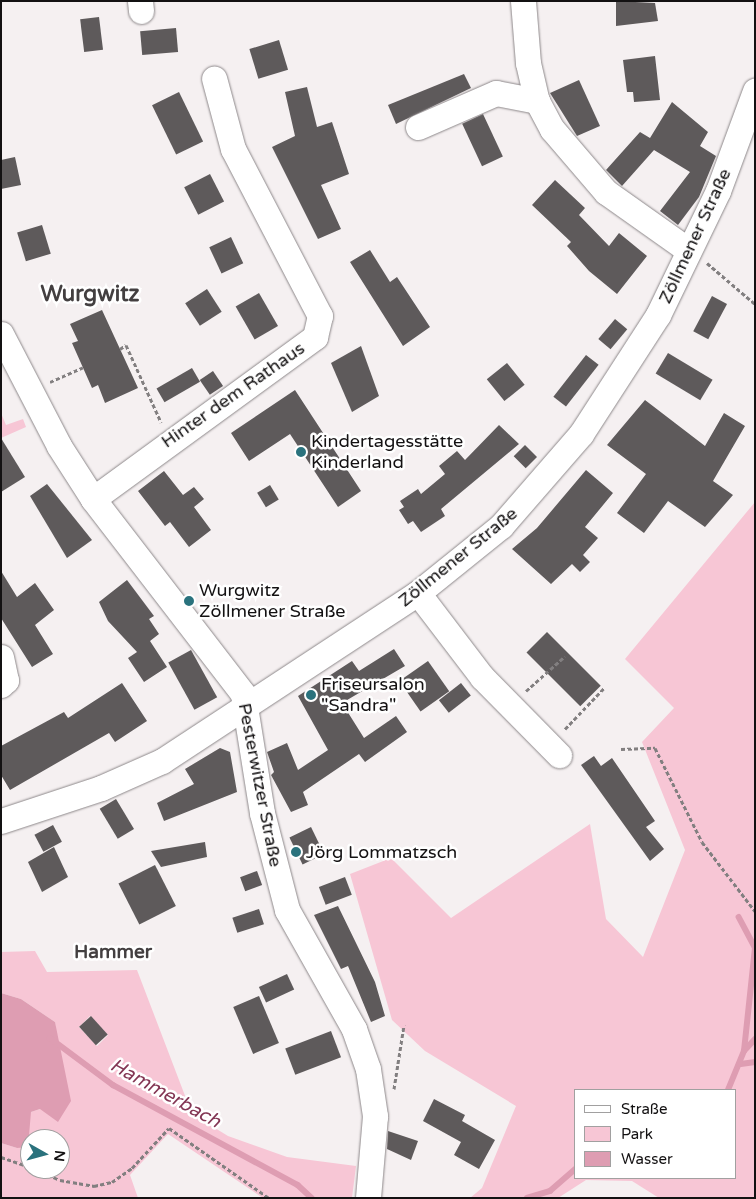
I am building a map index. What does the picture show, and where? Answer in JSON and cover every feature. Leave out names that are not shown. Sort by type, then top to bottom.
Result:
[{"type":"street","points":[[523,1],[523,28],[537,102],[570,155],[606,192],[695,254]]},
{"type":"street","name":"Hinter dem Rathaus","points":[[93,499],[169,440],[315,337],[320,316],[233,149],[214,78]]},
{"type":"street","name":"Zöllmener Straße","points":[[1,821],[101,788],[162,761],[418,593],[502,526],[577,440],[695,254],[755,91]]},
{"type":"street","points":[[418,127],[496,93],[530,104],[537,102]]},
{"type":"street","name":"Pesterwitzer Straße","points":[[1,334],[59,446],[93,499],[172,598],[247,705],[262,813],[287,910],[354,1029],[368,1069],[375,1116],[368,1198]]},
{"type":"street","points":[[418,593],[482,677],[561,743]]},
{"type":"street","points":[[1,657],[6,680],[1,685]]},
{"type":"path","points":[[695,254],[755,304]]},
{"type":"path","points":[[120,348],[126,345],[169,440]]},
{"type":"path","points":[[51,382],[82,367]]},
{"type":"path","points":[[517,698],[565,656]]},
{"type":"path","points":[[561,743],[604,688]]},
{"type":"path","points":[[622,749],[655,748],[702,842],[755,911]]},
{"type":"path","points":[[393,1100],[404,1025]]},
{"type":"path","points":[[58,1179],[94,1186],[112,1182],[132,1168],[169,1128],[269,1198]]},
{"type":"path","points":[[1,1157],[20,1164]]},
{"type":"green space","points":[[1,413],[6,425],[23,419],[26,427],[1,438]]},
{"type":"green space","points":[[755,502],[755,1198],[659,1198],[632,1181],[586,1180],[558,1198],[470,1198],[482,1188],[516,1106],[425,1051],[392,1020],[350,874],[391,858],[451,918],[590,824],[606,919],[643,957],[685,850],[642,742],[674,708],[625,659]]},
{"type":"green space","points":[[35,951],[47,972],[137,970],[192,1114],[228,1136],[287,1157],[356,1166],[352,1198],[263,1198],[168,1134],[130,1175],[138,1198],[1,1198],[1,1143],[17,1148],[20,1140],[20,1179],[70,1179],[70,1129],[24,1129],[31,1112],[40,1109],[56,1040],[55,1022],[21,999],[1,993],[1,952]],"holes":[[[90,1016],[108,1035],[97,1046],[79,1027]]]},
{"type":"water","points":[[1,993],[21,999],[55,1022],[71,1101],[58,1122],[40,1109],[31,1112],[30,1129],[20,1129],[20,1148],[1,1143]]},
{"type":"building","points":[[616,1],[655,3],[658,21],[616,26]]},
{"type":"building","points":[[99,17],[103,50],[84,52],[80,19]]},
{"type":"building","points":[[176,28],[178,52],[142,55],[140,31]]},
{"type":"building","points":[[279,40],[288,70],[258,79],[249,49]]},
{"type":"building","points":[[655,56],[660,100],[634,102],[633,92],[627,92],[623,60]]},
{"type":"building","points":[[464,74],[471,88],[396,124],[388,105]]},
{"type":"building","points":[[579,80],[600,126],[577,136],[550,93]]},
{"type":"building","points":[[307,87],[317,127],[332,122],[349,174],[321,185],[341,229],[318,239],[272,147],[295,136],[285,92]]},
{"type":"building","points":[[179,92],[203,141],[176,155],[152,105]]},
{"type":"building","points":[[672,102],[708,132],[700,146],[716,156],[699,197],[678,225],[660,211],[690,172],[654,150],[622,186],[606,170],[640,132],[650,138]]},
{"type":"building","points":[[483,114],[503,157],[482,166],[462,124]]},
{"type":"building","points":[[15,157],[21,185],[1,189],[1,160]]},
{"type":"building","points":[[210,174],[224,202],[198,215],[184,187]]},
{"type":"building","points":[[555,180],[585,208],[579,215],[609,246],[619,233],[647,256],[617,294],[589,271],[567,246],[571,242],[532,205]]},
{"type":"building","points":[[42,225],[51,254],[26,261],[17,233]]},
{"type":"building","points":[[231,237],[243,263],[222,273],[209,247]]},
{"type":"building","points":[[370,250],[390,282],[397,277],[430,327],[403,346],[350,262]]},
{"type":"building","points":[[207,289],[222,312],[200,326],[185,303]]},
{"type":"building","points":[[259,293],[278,326],[255,339],[236,306]]},
{"type":"building","points":[[712,296],[727,304],[708,339],[693,331]]},
{"type":"building","points":[[102,310],[138,388],[105,403],[98,385],[92,388],[72,343],[78,341],[70,324]]},
{"type":"building","points":[[615,319],[627,329],[611,349],[598,339]]},
{"type":"building","points":[[361,346],[379,396],[352,412],[331,363]]},
{"type":"building","points":[[668,353],[713,380],[700,400],[656,374]]},
{"type":"building","points":[[586,355],[599,365],[566,407],[553,397]]},
{"type":"building","points":[[507,363],[525,385],[504,401],[487,379]]},
{"type":"building","points":[[192,368],[200,382],[164,402],[156,388]]},
{"type":"building","points":[[213,371],[223,386],[210,395],[200,380]]},
{"type":"building","points":[[295,390],[361,491],[338,507],[290,434],[249,461],[231,433]]},
{"type":"building","points":[[645,400],[705,446],[724,413],[745,426],[713,481],[733,495],[705,527],[668,501],[644,533],[617,513],[646,474],[607,445]]},
{"type":"building","points":[[499,425],[519,444],[441,509],[445,516],[421,532],[413,521],[408,524],[399,510],[404,507],[400,501],[418,489],[421,494],[445,474],[439,466],[457,451],[465,460]]},
{"type":"building","points":[[1,438],[25,477],[1,492]]},
{"type":"building","points":[[525,445],[537,457],[526,468],[514,456]]},
{"type":"building","points":[[586,470],[613,493],[585,527],[598,538],[583,555],[590,562],[580,572],[572,564],[551,584],[512,549],[537,528]]},
{"type":"building","points":[[164,471],[183,495],[194,487],[204,499],[194,507],[211,530],[189,547],[170,522],[165,526],[138,491]]},
{"type":"building","points":[[47,484],[92,540],[67,558],[30,496]]},
{"type":"building","points":[[270,485],[279,500],[266,507],[257,493]]},
{"type":"building","points":[[1,571],[17,597],[35,583],[54,610],[35,625],[53,654],[32,667],[1,618]]},
{"type":"building","points":[[127,580],[154,616],[149,619],[159,634],[150,641],[167,667],[144,682],[128,658],[137,652],[108,621],[99,602]]},
{"type":"building","points":[[547,632],[601,686],[580,706],[526,653]]},
{"type":"building","points":[[394,649],[405,666],[342,703],[364,738],[396,716],[407,732],[365,762],[359,754],[303,792],[308,805],[291,812],[271,775],[274,772],[267,752],[287,743],[298,770],[328,750],[298,696],[352,661],[359,671]]},
{"type":"building","points":[[191,650],[217,697],[194,710],[168,663]]},
{"type":"building","points":[[428,661],[449,691],[421,711],[399,681]]},
{"type":"building","points":[[122,683],[147,721],[115,742],[109,733],[10,790],[1,775],[1,746],[64,712],[68,718]]},
{"type":"building","points":[[461,683],[471,696],[449,713],[439,700]]},
{"type":"building","points":[[220,748],[230,752],[237,792],[164,821],[157,803],[194,784],[185,769]]},
{"type":"building","points":[[594,756],[601,766],[612,758],[655,821],[646,827],[664,849],[650,861],[581,765]]},
{"type":"building","points":[[116,799],[134,829],[118,839],[100,809]]},
{"type":"building","points":[[53,825],[62,842],[43,852],[34,835]]},
{"type":"building","points":[[311,827],[324,854],[303,864],[289,838]]},
{"type":"building","points":[[205,842],[207,857],[161,867],[151,851]]},
{"type":"building","points":[[54,847],[68,877],[42,892],[28,862]]},
{"type":"building","points":[[155,865],[176,906],[139,925],[118,884]]},
{"type":"building","points":[[257,871],[262,885],[245,891],[240,877]]},
{"type":"building","points":[[345,877],[352,895],[326,905],[319,887]]},
{"type":"building","points":[[338,906],[375,982],[385,1016],[371,1022],[348,966],[341,969],[314,915]]},
{"type":"building","points":[[259,909],[264,924],[237,933],[232,918]]},
{"type":"building","points":[[287,974],[294,989],[266,1003],[259,987]]},
{"type":"building","points":[[259,996],[279,1043],[253,1054],[233,1007]]},
{"type":"building","points":[[91,1016],[108,1035],[96,1045],[79,1027]]},
{"type":"building","points":[[331,1031],[341,1057],[295,1075],[285,1049]]},
{"type":"building","points":[[434,1099],[465,1115],[462,1121],[495,1140],[479,1169],[454,1155],[461,1142],[423,1121]]},
{"type":"building","points":[[388,1131],[418,1141],[411,1160],[387,1149]]},
{"type":"waterway","points":[[739,917],[755,947]]},
{"type":"waterway","points":[[744,1051],[755,948]]},
{"type":"waterway","name":"Hammerbach","points":[[50,1038],[113,1085],[298,1185],[312,1198]]},
{"type":"waterway","name":"Hammerbach","points":[[728,1089],[744,1051],[755,1039]]},
{"type":"waterway","points":[[741,1064],[755,1062]]},
{"type":"waterway","name":"Hammerbach","points":[[527,1198],[550,1191],[574,1170]]},
{"type":"place","name":"Kindertagesstätte Kinderland","points":[[301,452]]},
{"type":"place","name":"Wurgwitz Zöllmener Straße","points":[[189,601]]},
{"type":"place","name":"Friseursalon \"Sandra\"","points":[[311,695]]},
{"type":"place","name":"Jörg Lommatzsch","points":[[296,852]]},
{"type":"district","name":"Wurgwitz","points":[[90,295]]},
{"type":"district","name":"Hammer","points":[[113,953]]}]
